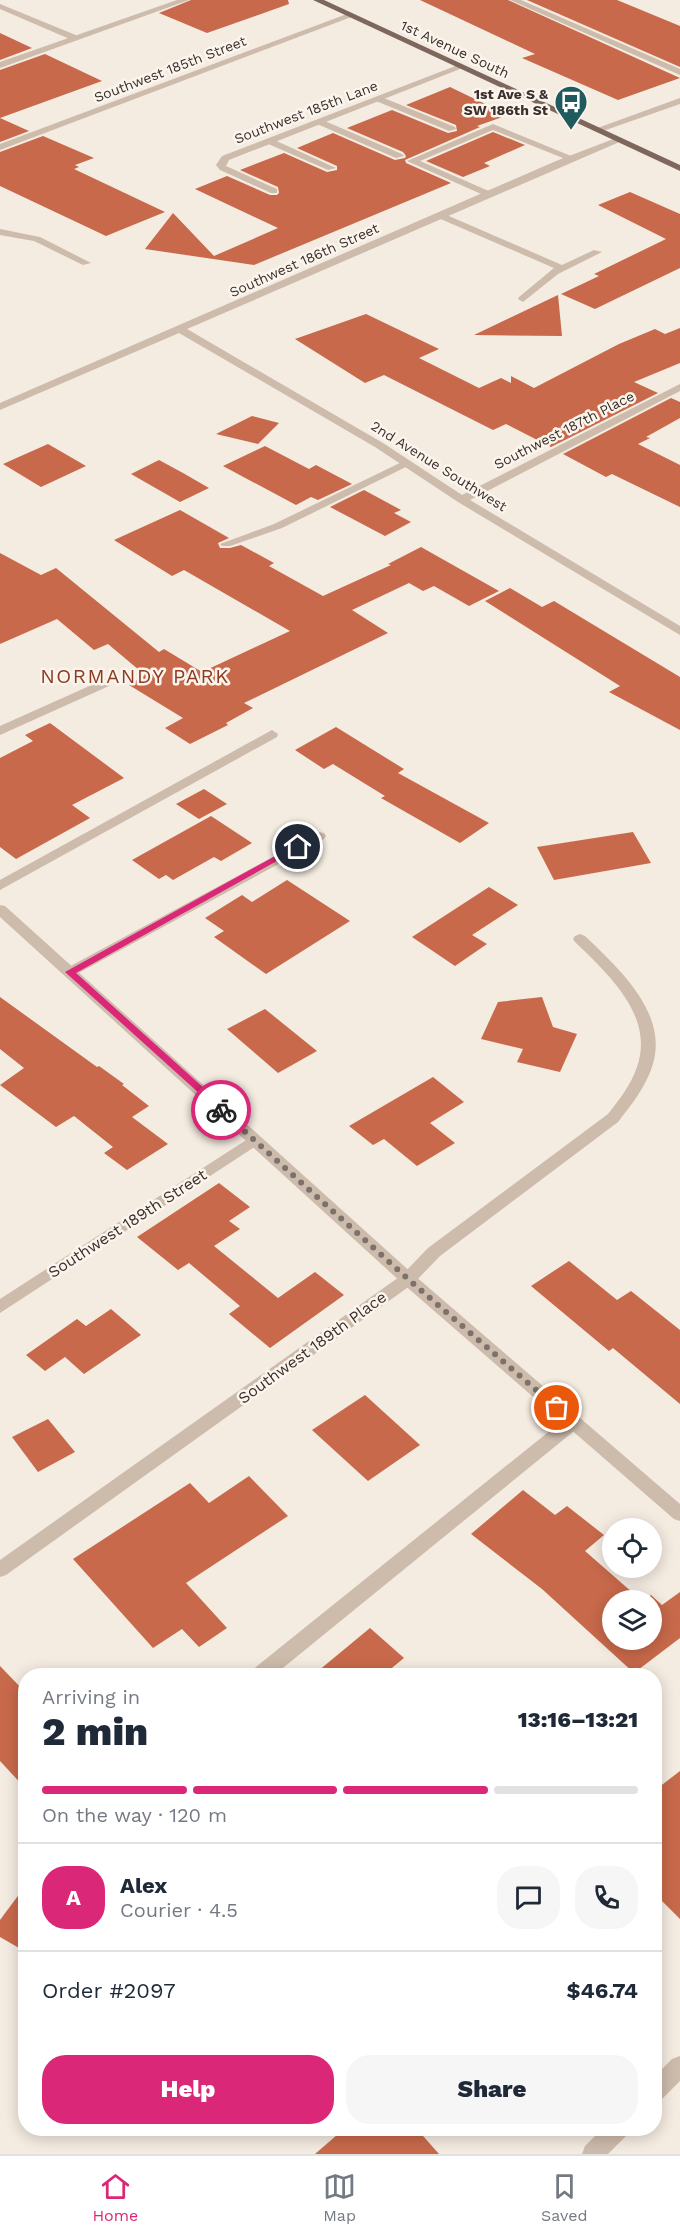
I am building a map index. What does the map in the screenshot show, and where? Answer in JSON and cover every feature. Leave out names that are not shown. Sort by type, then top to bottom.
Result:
[{"type":"main road","name":"1st Avenue South","points":[[317,0],[680,168]]},
{"type":"street","points":[[0,65],[184,0]]},
{"type":"street","points":[[514,0],[680,72]]},
{"type":"street","points":[[0,6],[75,38]]},
{"type":"street","name":"Southwest 185th Street","points":[[0,147],[350,15]]},
{"type":"street","name":"Southwest 185th Lane","points":[[274,191],[220,165],[225,158],[461,67]]},
{"type":"street","points":[[378,99],[452,129]]},
{"type":"street","points":[[597,130],[680,101]]},
{"type":"street","points":[[320,122],[399,156]]},
{"type":"street","points":[[488,194],[412,161],[494,127],[571,158]]},
{"type":"street","name":"Southwest 186th Street","points":[[0,407],[571,158],[619,140]]},
{"type":"street","points":[[269,141],[331,168]]},
{"type":"street","points":[[439,215],[561,268]]},
{"type":"street","points":[[1,234],[37,239],[86,262]]},
{"type":"street","points":[[523,299],[542,281],[561,268],[597,252]]},
{"type":"street","name":"2nd Avenue Southwest","points":[[180,330],[406,463],[462,500],[680,632]]},
{"type":"street","name":"Southwest 187th Place","points":[[462,500],[680,387]]},
{"type":"street","points":[[226,544],[278,526],[406,463]]},
{"type":"street","points":[[0,731],[105,683]]},
{"type":"street","points":[[0,886],[272,734]]},
{"type":"street","points":[[70,972],[319,836]]},
{"type":"street","points":[[0,909],[408,1279],[680,1515]]},
{"type":"street","name":"Southwest 189th Place","points":[[0,1570],[408,1279],[442,1245],[613,1118],[630,1102],[645,1080],[654,1055],[652,1026],[642,1003],[624,980],[580,939]]},
{"type":"street","name":"Southwest 189th Street","points":[[0,1307],[255,1140]]},
{"type":"street","points":[[269,1668],[573,1422]]},
{"type":"street","points":[[662,2084],[680,2066]]},
{"type":"street","points":[[593,2154],[610,2136]]},
{"type":"building","points":[[191,0],[288,0],[289,4],[207,33],[159,13]]},
{"type":"building","points":[[420,0],[508,0],[680,78],[618,100],[522,58],[535,54]]},
{"type":"building","points":[[527,0],[617,0],[680,26],[680,67]]},
{"type":"building","points":[[0,33],[32,48],[0,60]]},
{"type":"building","points":[[45,54],[102,81],[0,118],[0,70]]},
{"type":"building","points":[[450,87],[508,115],[477,126],[480,127],[405,160],[406,163],[451,183],[254,265],[145,249],[173,213],[214,256],[278,228],[195,189],[227,176],[270,195],[277,195],[278,187],[240,170],[284,153],[327,172],[337,170],[337,166],[297,148],[333,133],[395,160],[405,158],[403,152],[347,128],[392,110],[448,133],[457,131],[456,125],[406,105]]},
{"type":"building","points":[[0,118],[29,131],[0,142]]},
{"type":"building","points":[[493,132],[525,145],[484,163],[490,166],[463,177],[426,161]]},
{"type":"building","points":[[43,136],[94,158],[75,165],[79,167],[74,169],[165,212],[106,236],[0,186],[0,152]]},
{"type":"building","points":[[630,192],[680,214],[680,268],[595,309],[561,294],[599,276],[594,274],[666,239],[598,205]]},
{"type":"building","points":[[558,295],[562,336],[474,335]]},
{"type":"building","points":[[366,314],[439,349],[419,358],[479,388],[501,378],[511,383],[511,376],[534,388],[619,344],[655,329],[665,334],[680,328],[680,363],[634,382],[658,393],[551,447],[506,424],[493,430],[384,375],[365,383],[295,339]]},
{"type":"building","points":[[671,398],[680,402],[680,418],[638,444],[680,465],[680,507],[612,474],[606,477],[563,454]]},
{"type":"building","points":[[252,416],[279,423],[258,444],[216,434]]},
{"type":"building","points":[[48,444],[86,466],[41,487],[3,464]]},
{"type":"building","points":[[265,446],[309,469],[316,465],[352,484],[318,500],[311,497],[296,505],[223,466]]},
{"type":"building","points":[[159,460],[209,488],[180,502],[131,474]]},
{"type":"building","points":[[364,490],[401,510],[394,513],[411,522],[385,536],[330,507]]},
{"type":"building","points":[[180,510],[229,538],[218,543],[220,548],[241,545],[274,563],[269,566],[323,596],[391,565],[388,564],[421,547],[499,591],[469,606],[434,586],[423,591],[409,583],[352,610],[388,633],[244,703],[253,708],[226,723],[228,725],[190,744],[165,728],[183,718],[129,685],[145,675],[108,644],[94,650],[57,619],[0,644],[0,553],[41,575],[56,568],[159,652],[164,649],[202,672],[290,631],[184,570],[172,576],[114,540]]},
{"type":"building","points":[[510,588],[542,607],[554,601],[680,677],[680,730],[609,692],[620,686],[485,601]]},
{"type":"building","points":[[50,723],[124,778],[72,805],[90,818],[16,859],[0,847],[0,758],[33,741],[25,735]]},
{"type":"building","points":[[336,727],[404,769],[398,773],[489,823],[460,843],[381,798],[385,796],[333,764],[324,769],[295,750]]},
{"type":"building","points":[[204,789],[227,804],[199,819],[176,804]]},
{"type":"building","points":[[211,816],[252,843],[221,861],[214,857],[173,880],[166,875],[159,879],[132,860]]},
{"type":"building","points":[[633,832],[651,863],[554,880],[537,847]]},
{"type":"building","points":[[287,880],[350,921],[266,974],[214,937],[224,931],[205,918],[242,895],[252,902]]},
{"type":"building","points":[[489,887],[518,905],[472,935],[487,944],[455,966],[412,937]]},
{"type":"building","points":[[0,997],[124,1084],[122,1085],[149,1106],[132,1117],[168,1144],[127,1170],[104,1153],[113,1147],[74,1116],[56,1127],[0,1085],[24,1068],[0,1049]]},
{"type":"building","points":[[542,997],[553,1027],[577,1034],[560,1072],[517,1062],[523,1049],[481,1039],[498,1002]]},
{"type":"building","points":[[265,1009],[317,1051],[278,1073],[227,1029]]},
{"type":"building","points":[[433,1077],[464,1102],[430,1123],[455,1143],[417,1166],[384,1139],[373,1145],[349,1126]]},
{"type":"building","points":[[219,1183],[250,1207],[229,1221],[240,1229],[214,1246],[278,1298],[315,1272],[344,1295],[270,1348],[229,1314],[240,1306],[189,1263],[178,1270],[137,1237]]},
{"type":"building","points":[[569,1261],[617,1300],[631,1291],[680,1330],[680,1404],[613,1348],[609,1351],[531,1286]]},
{"type":"building","points":[[111,1309],[141,1335],[84,1374],[65,1357],[45,1371],[26,1355],[77,1319],[86,1326]]},
{"type":"building","points":[[365,1395],[420,1445],[368,1481],[312,1430]]},
{"type":"building","points":[[48,1419],[75,1452],[38,1472],[12,1437]]},
{"type":"building","points":[[249,1476],[288,1516],[186,1583],[227,1628],[199,1647],[182,1629],[153,1648],[73,1559],[190,1483],[209,1503]]},
{"type":"building","points":[[523,1490],[555,1515],[567,1506],[602,1533],[602,1537],[585,1551],[602,1566],[602,1578],[616,1578],[630,1590],[602,1590],[602,1644],[542,1589],[471,1534]]},
{"type":"building","points":[[680,1592],[680,1638],[641,1668],[629,1668],[609,1650],[662,1650],[662,1605]]},
{"type":"building","points":[[370,1628],[404,1658],[392,1668],[322,1668]]},
{"type":"building","points":[[0,1666],[18,1685],[18,1780],[0,1761]]},
{"type":"building","points":[[680,1771],[680,1919],[662,1901],[662,1785]]},
{"type":"building","points":[[18,1896],[18,1947],[0,1937],[0,1920]]},
{"type":"building","points":[[336,2136],[423,2136],[439,2154],[315,2154]]},
{"type":"way so far","points":[[221,1110],[408,1279],[557,1408]]},
{"type":"place","name":"1st Ave S & SW 186th St","points":[[571,131]]},
{"type":"district","name":"NORMANDY PARK","points":[[135,676]]},
{"type":"route","points":[[221,1110],[70,972],[298,847]]}]
